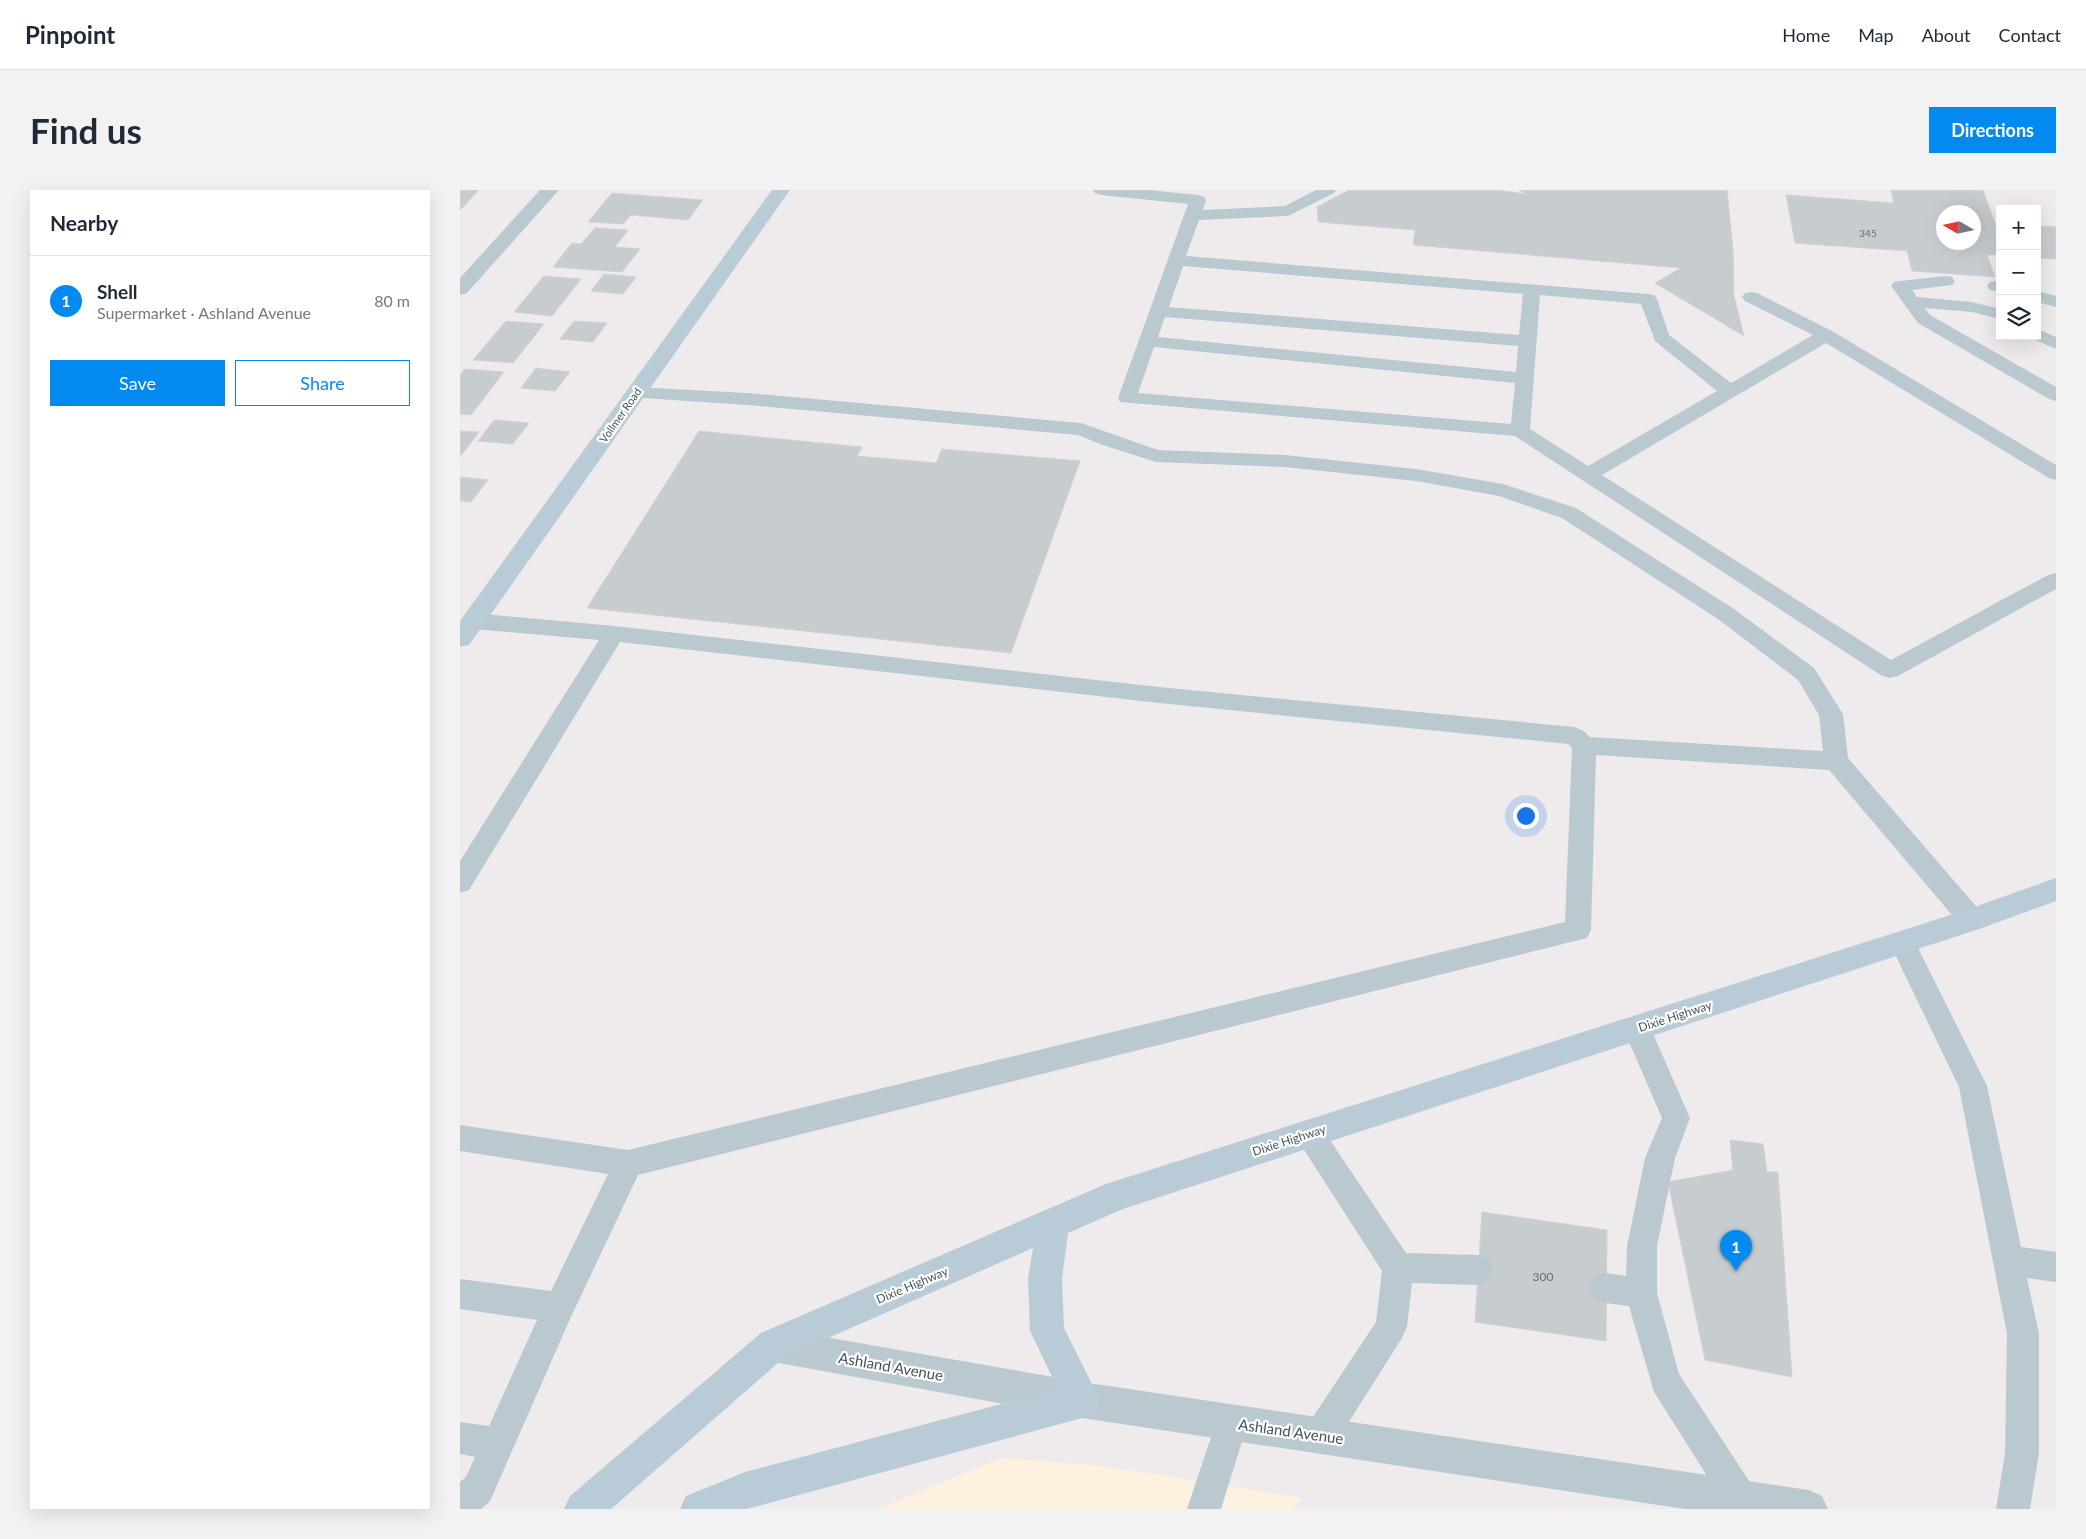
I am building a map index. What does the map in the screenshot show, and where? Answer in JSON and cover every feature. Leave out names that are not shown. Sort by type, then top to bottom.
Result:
[{"type":"main road","name":"Vollmer Road","points":[[460,639],[781,190]]},
{"type":"main road","name":"Dixie Highway","points":[[584,1509],[774,1345],[1118,1195],[1972,920],[2056,889]]},
{"type":"main road","points":[[699,1509],[744,1491],[917,1446],[1082,1400],[1047,1331],[1045,1279],[1053,1224]]},
{"type":"street","points":[[460,289],[550,190]]},
{"type":"street","name":"Ashland Avenue","points":[[774,1345],[1082,1400],[1809,1509]]},
{"type":"lane","points":[[1101,190],[1288,211],[1328,190]]},
{"type":"lane","points":[[1197,201],[1127,398],[1520,431],[1890,670],[2056,580]]},
{"type":"lane","points":[[1176,260],[1648,299],[1661,337],[1730,392]]},
{"type":"lane","points":[[1946,281],[1900,286],[1924,318],[2056,395]]},
{"type":"lane","points":[[1520,431],[1532,288]]},
{"type":"lane","points":[[1750,297],[1826,335],[2056,474]]},
{"type":"lane","points":[[2041,297],[2056,302]]},
{"type":"lane","points":[[1912,302],[1972,307],[1996,313]]},
{"type":"lane","points":[[1158,311],[1527,341]]},
{"type":"lane","points":[[1588,476],[1826,335]]},
{"type":"lane","points":[[2041,336],[2056,344]]},
{"type":"lane","points":[[1147,341],[1524,378]]},
{"type":"lane","points":[[635,393],[747,399],[1081,429],[1156,456],[1285,460],[1416,474],[1503,490],[1570,513],[1726,614],[1806,674],[1831,714],[1836,761],[1972,920]]},
{"type":"lane","points":[[473,621],[614,634],[1159,695],[1574,736],[1584,744],[1836,761]]},
{"type":"lane","points":[[460,883],[614,634]]},
{"type":"lane","points":[[460,1138],[628,1164],[1578,930],[1584,744]]},
{"type":"lane","points":[[1902,942],[1973,1086],[2023,1334],[2022,1453],[2013,1509]]},
{"type":"lane","points":[[1637,1028],[1676,1118],[1660,1158],[1642,1246],[1641,1293],[1665,1381],[1741,1499]]},
{"type":"lane","points":[[1309,1133],[1398,1268],[1391,1326],[1321,1435]]},
{"type":"lane","points":[[460,1505],[478,1490],[560,1308],[628,1164]]},
{"type":"lane","points":[[2008,1260],[2056,1268]]},
{"type":"lane","points":[[1398,1268],[1478,1270]]},
{"type":"lane","points":[[1605,1288],[1641,1293]]},
{"type":"lane","points":[[460,1294],[560,1308]]},
{"type":"lane","points":[[1204,1509],[1232,1422]]},
{"type":"lane","points":[[460,1438],[498,1444]]},
{"type":"shaded area","points":[[1002,1458],[1102,1466],[1303,1498],[1293,1509],[878,1509]]},
{"type":"building","points":[[460,190],[479,190],[460,210]]},
{"type":"building","points":[[1349,190],[1495,190],[1526,194],[1519,190],[1727,190],[1733,250],[1734,296],[1744,336],[1655,283],[1681,268],[1413,245],[1415,230],[1318,222],[1317,207]]},
{"type":"building","points":[[1891,190],[1983,190],[1996,223],[1996,255],[1987,255],[1995,277],[1912,271],[1907,251],[1795,243],[1786,195],[1894,203]]},
{"type":"building","points":[[612,193],[703,200],[688,220],[631,215],[623,224],[588,222]]},
{"type":"building","points":[[2041,226],[2056,227],[2056,259],[2041,258]]},
{"type":"building","points":[[595,228],[628,230],[615,247],[640,249],[622,272],[553,267],[572,243],[581,244]]},
{"type":"building","points":[[604,274],[636,277],[623,294],[591,291]]},
{"type":"building","points":[[544,276],[581,279],[552,316],[514,312]]},
{"type":"building","points":[[506,321],[544,324],[513,363],[473,360]]},
{"type":"building","points":[[574,321],[607,323],[593,342],[560,339]]},
{"type":"building","points":[[536,368],[570,372],[555,391],[521,388]]},
{"type":"building","points":[[465,369],[504,372],[471,415],[460,414],[460,375]]},
{"type":"building","points":[[494,420],[529,423],[513,444],[478,441]]},
{"type":"building","points":[[460,431],[479,432],[460,457]]},
{"type":"building","points":[[699,431],[862,447],[857,456],[936,463],[942,449],[1080,461],[1011,653],[587,608]]},
{"type":"building","points":[[460,477],[488,480],[471,502],[460,501]]},
{"type":"building","points":[[1730,1140],[1763,1144],[1767,1172],[1778,1172],[1792,1377],[1705,1360],[1668,1182],[1733,1170]]},
{"type":"building","points":[[1482,1212],[1607,1230],[1606,1341],[1475,1322]]},
{"type":"place","name":"Shell","points":[[1736,1271]]}]
